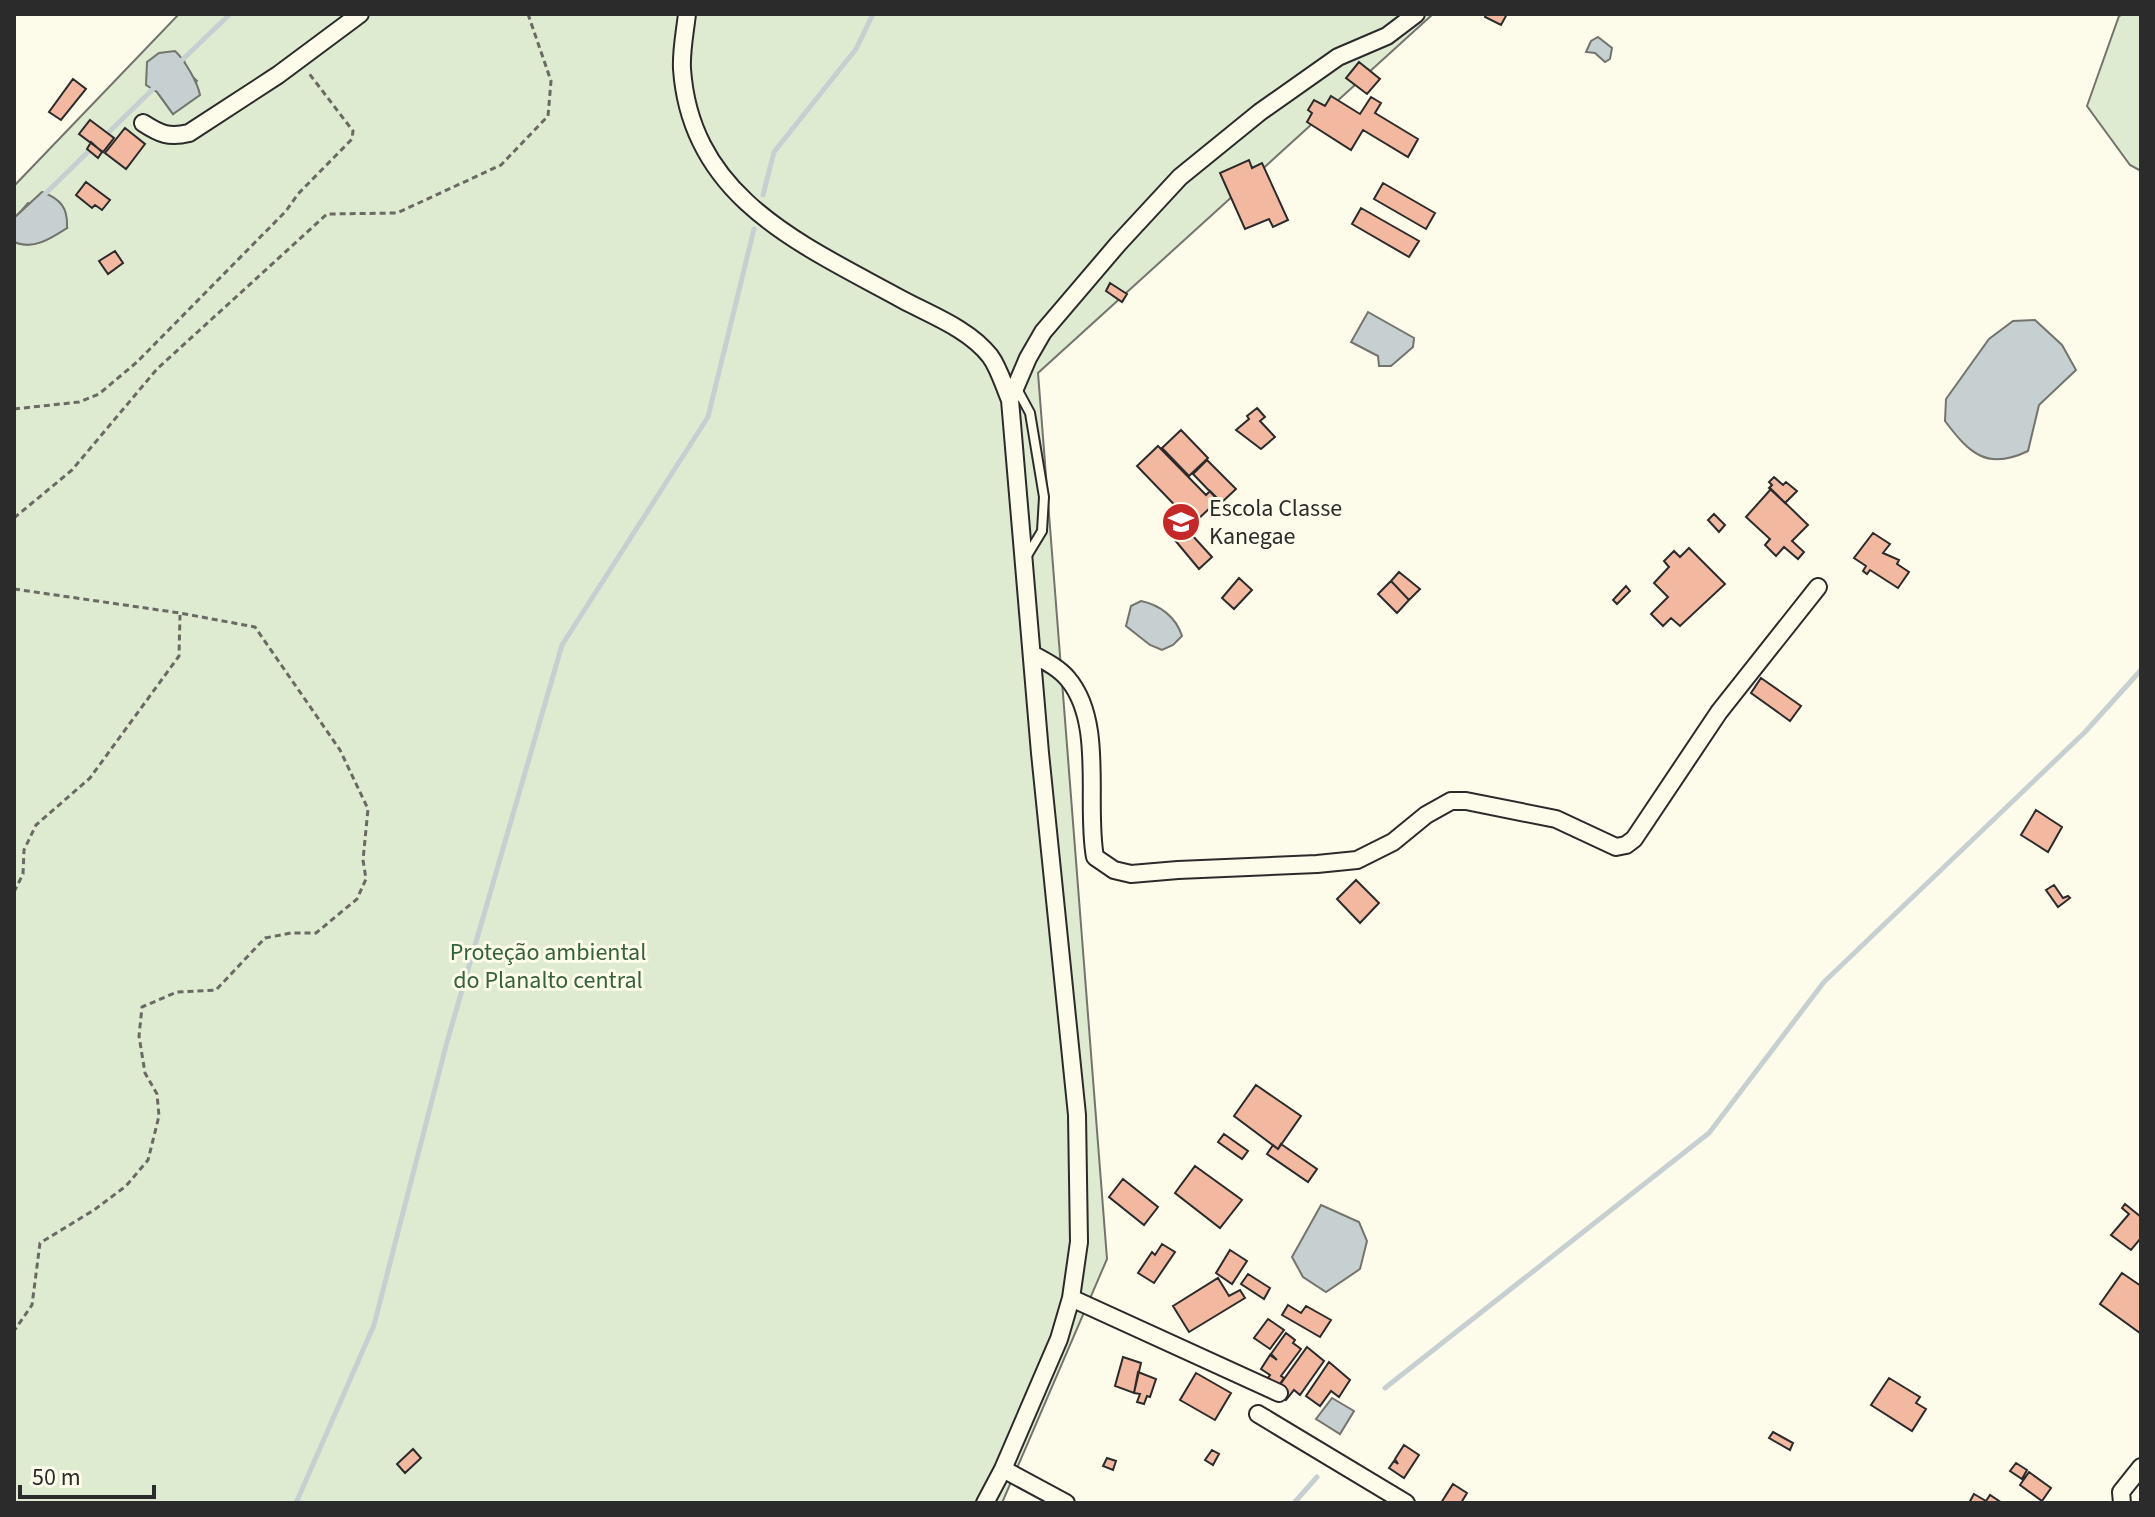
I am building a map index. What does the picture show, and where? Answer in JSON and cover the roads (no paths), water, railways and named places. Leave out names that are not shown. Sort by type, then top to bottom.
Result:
[{"type":"street","points":[[143,123],[172,137],[189,133],[360,14]]},
{"type":"street","points":[[687,14],[682,68],[692,121],[711,161],[728,187],[767,222],[962,332],[990,356],[1013,393]]},
{"type":"street","points":[[985,1503],[1003,1469],[1059,1339],[1071,1298],[1079,1242],[1077,1115],[1032,654],[1013,393],[1043,332],[1180,177],[1260,112],[1338,57],[1387,36],[1416,14]]},
{"type":"street","points":[[1032,654],[1068,678],[1081,700],[1090,748],[1095,857],[1114,870],[1131,874],[1357,860],[1393,842],[1426,815],[1451,801],[1474,802],[1556,819],[1616,847],[1634,839],[1719,712],[1818,587]]},
{"type":"street","points":[[1071,1298],[1279,1393]]},
{"type":"street","points":[[1258,1414],[1406,1503]]},
{"type":"street","points":[[2122,1503],[2121,1492],[2141,1467]]},
{"type":"street","points":[[1003,1469],[1066,1503]]},
{"type":"lane","points":[[1013,393],[1030,413],[1044,497],[1042,531],[1024,559]]},
{"type":"waterway","points":[[180,62],[230,14]]},
{"type":"waterway","points":[[763,195],[774,152],[856,49],[873,14]]},
{"type":"waterway","points":[[103,138],[156,86]]},
{"type":"waterway","points":[[43,196],[93,147]]},
{"type":"waterway","points":[[296,1503],[374,1325],[447,1042],[562,645],[708,417],[754,229]]},
{"type":"waterway","points":[[1385,1388],[1709,1133],[1824,982],[2085,732],[2141,670]]},
{"type":"waterway","points":[[1294,1503],[1317,1477]]},
{"type":"place","name":"Escola Classe Kanegae","points":[[1181,522]]},
{"type":"park label","name":"Proteção ambiental do Planalto central","points":[[548,966]]}]
